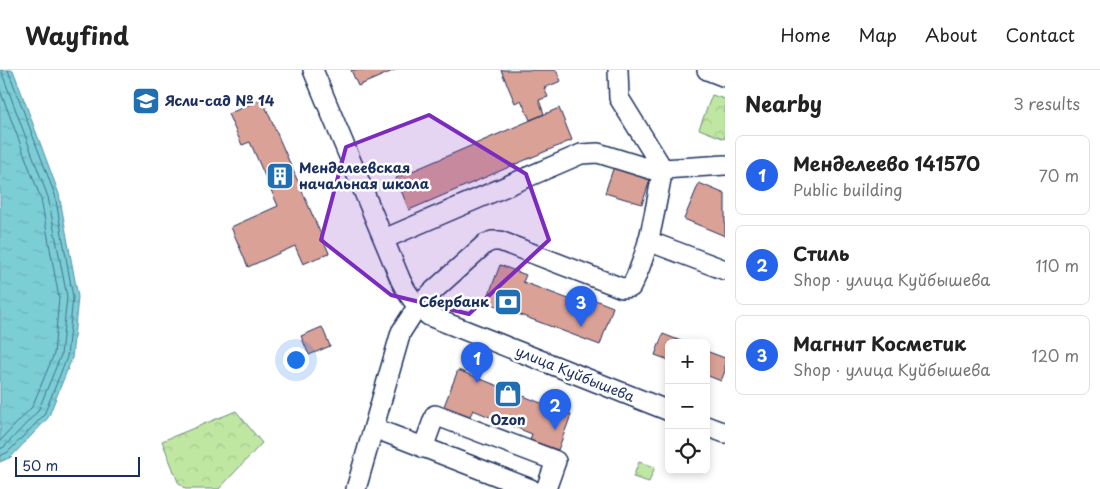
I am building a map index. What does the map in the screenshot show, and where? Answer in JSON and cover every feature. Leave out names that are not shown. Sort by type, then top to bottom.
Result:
[{"type":"street","name":"улица Куйбышева","points":[[312,70],[401,281],[417,307],[429,316],[665,409]]},
{"type":"street","points":[[356,489],[401,332],[417,307],[432,291],[484,244],[500,241],[622,288],[631,287],[648,242],[663,169],[619,98],[618,70]]},
{"type":"street","points":[[707,70],[725,77]]},
{"type":"street","points":[[384,238],[582,154],[598,153],[654,170],[725,165]]},
{"type":"street","points":[[648,242],[725,270]]},
{"type":"street","points":[[423,448],[435,415],[556,461],[546,489]]},
{"type":"street","points":[[710,427],[725,433]]},
{"type":"street","points":[[374,428],[531,489]]},
{"type":"highlighted area","points":[[429,115],[526,174],[549,240],[469,314],[391,295],[321,240],[346,147]]},
{"type":"green space","points":[[712,95],[725,99],[725,139],[699,129]]},
{"type":"green space","points":[[236,411],[262,443],[219,489],[185,489],[178,482],[162,441]]},
{"type":"green space","points":[[639,462],[655,467],[649,482],[633,477]]},
{"type":"water","points":[[0,70],[13,70],[59,194],[78,297],[72,358],[48,418],[11,457],[0,462]]},
{"type":"building","points":[[351,70],[395,70],[358,86]]},
{"type":"building","points":[[501,70],[556,70],[561,81],[544,88],[548,97],[539,100],[544,114],[530,120],[521,100],[515,103]]},
{"type":"building","name":"Менделеевская начальная школа","points":[[262,99],[329,253],[303,264],[295,246],[248,267],[231,227],[278,206],[250,142],[242,145],[228,114]]},
{"type":"building","points":[[559,108],[572,140],[409,210],[396,178]]},
{"type":"building","points":[[615,163],[652,174],[642,204],[605,193]]},
{"type":"building","points":[[699,183],[725,194],[725,236],[684,219]]},
{"type":"building","points":[[500,265],[526,275],[523,282],[582,304],[585,296],[613,307],[600,345],[486,302]]},
{"type":"building","points":[[322,327],[330,346],[309,355],[301,336]]},
{"type":"building","points":[[663,334],[676,339],[665,339],[665,359],[655,355]]},
{"type":"building","points":[[710,352],[725,358],[725,371],[721,381],[710,377]]},
{"type":"building","points":[[458,370],[571,415],[558,450],[530,440],[532,434],[473,410],[470,416],[444,406]]},
{"type":"place","name":"Ясли-сад № 14","points":[[146,101]]},
{"type":"place","name":"Менделеевская начальная школа","points":[[280,176]]},
{"type":"place","name":"Сбербанк","points":[[508,302]]},
{"type":"place","name":"Магнит Косметик","points":[[581,327]]},
{"type":"place","name":"Менделеево 141570","points":[[477,383]]},
{"type":"place","name":"Ozon","points":[[508,394]]},
{"type":"place","name":"Стиль","points":[[555,430]]}]
